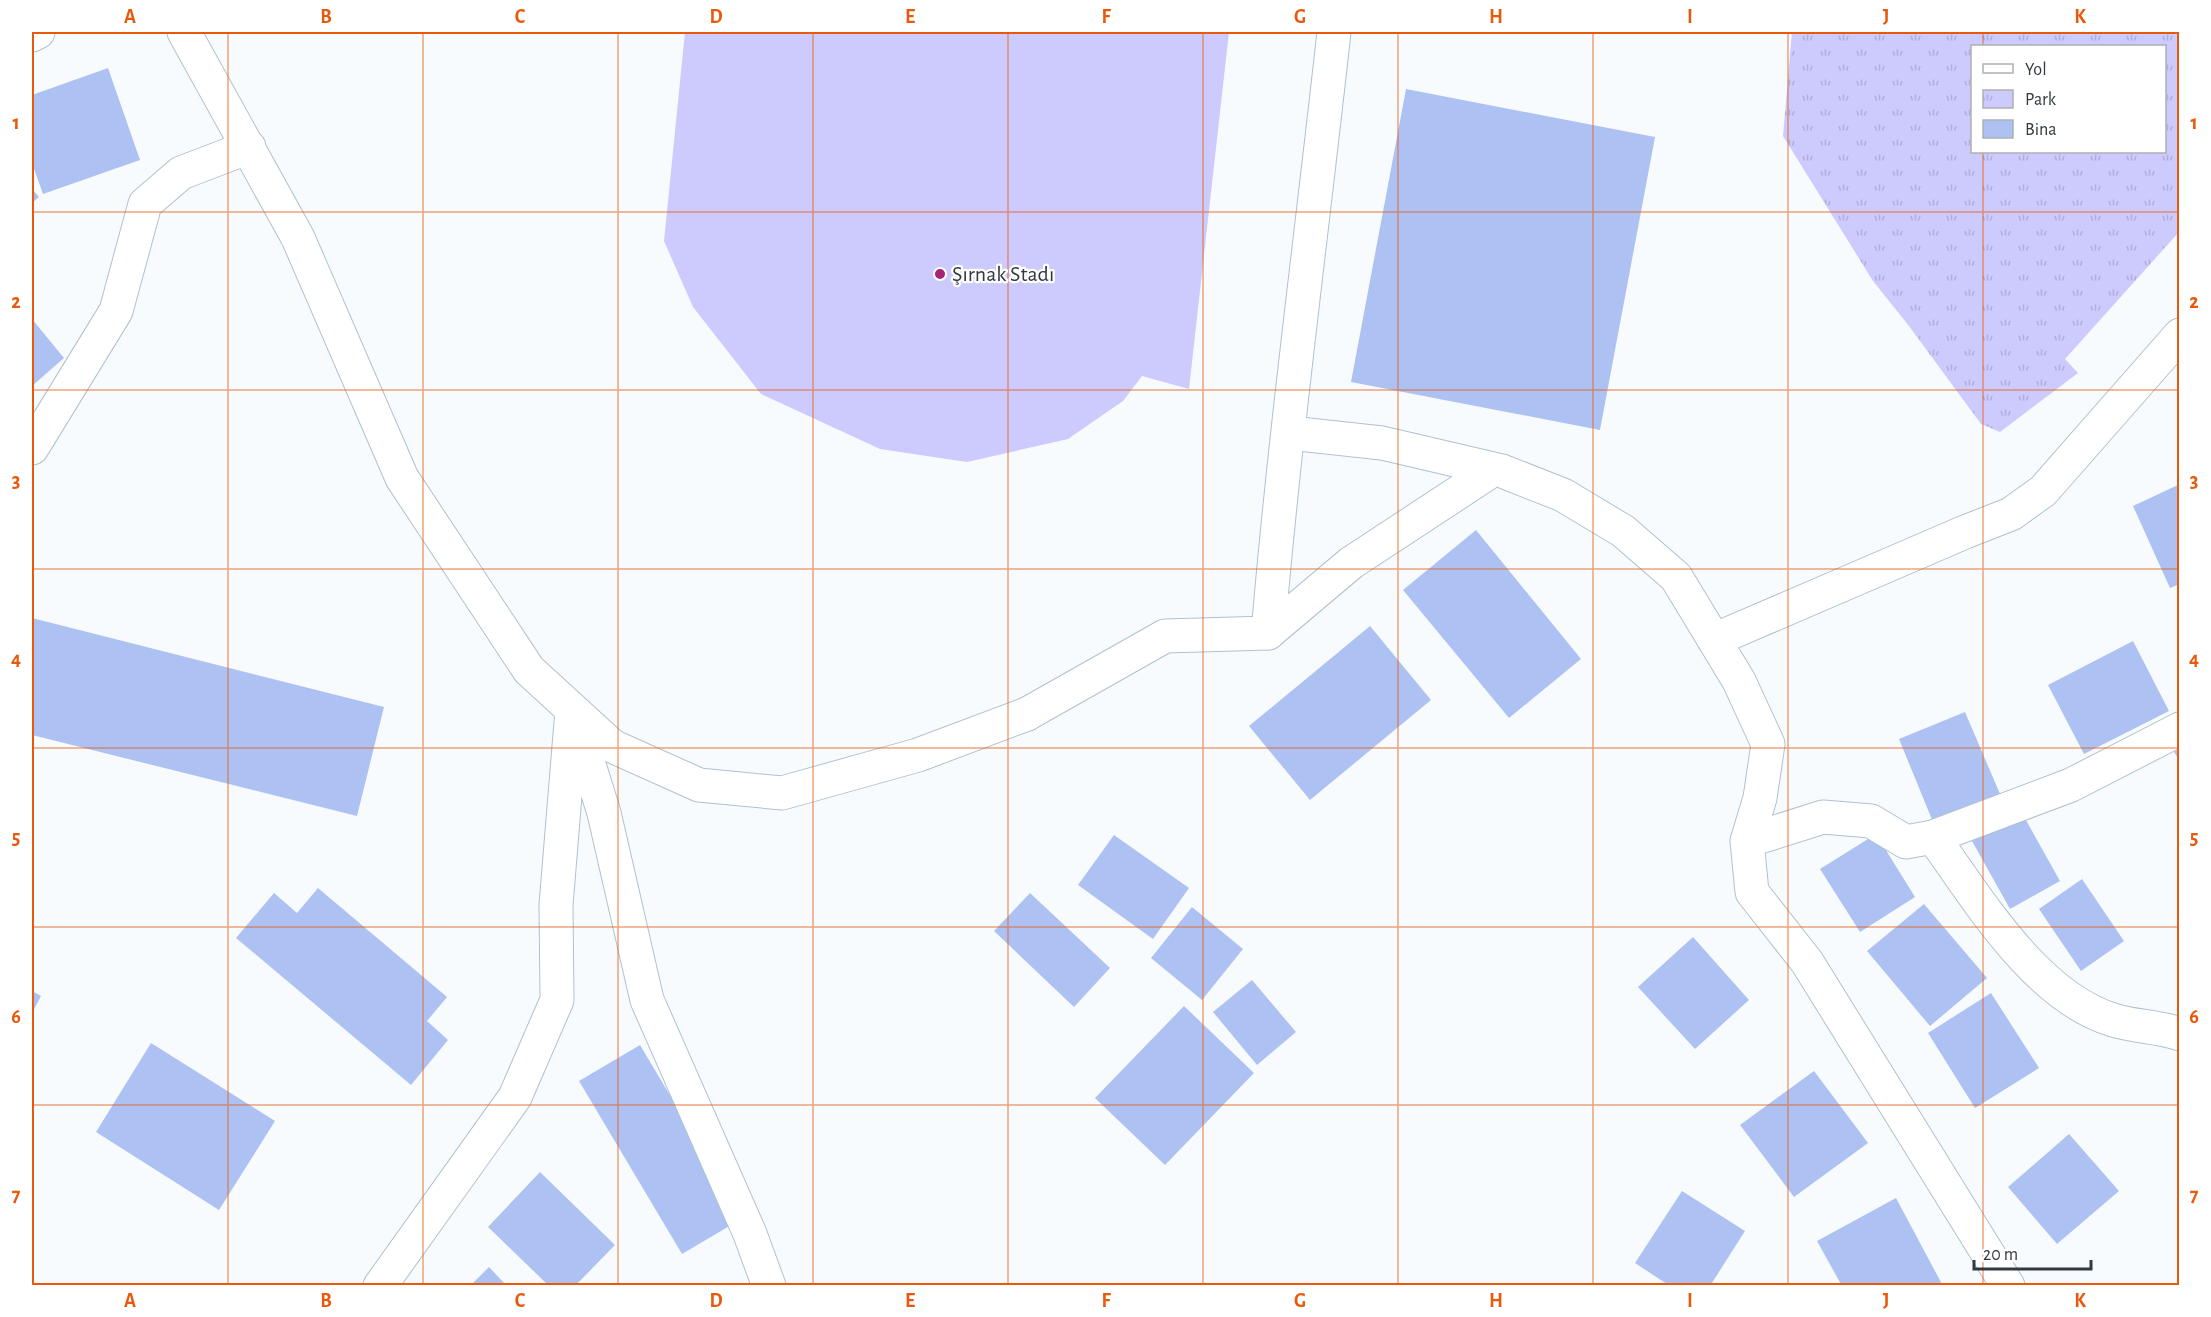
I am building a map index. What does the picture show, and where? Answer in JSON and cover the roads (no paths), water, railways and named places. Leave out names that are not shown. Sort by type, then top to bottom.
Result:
[{"type":"street","points":[[32,36],[38,32]]},
{"type":"street","points":[[184,32],[298,238],[402,478],[529,670],[612,746],[699,785],[782,793],[918,755],[1027,714],[1165,636],[1268,633],[1351,563],[1491,471]]},
{"type":"street","points":[[1268,633],[1278,512],[1290,434],[1334,32]]},
{"type":"street","points":[[32,448],[116,311],[145,204],[181,173],[249,147]]},
{"type":"street","points":[[1714,640],[2011,514],[2043,491],[2180,335]]},
{"type":"street","points":[[1290,434],[1382,443],[1491,471],[1502,471],[1563,495],[1623,531],[1676,578],[1739,681],[1768,744],[1760,798],[1746,842],[1752,892],[1807,962],[2008,1286]]},
{"type":"street","points":[[380,1286],[515,1097],[557,1000],[556,905],[572,710]]},
{"type":"street","points":[[572,710],[604,813],[647,1000],[750,1234],[769,1286]]},
{"type":"street","points":[[1746,842],[1823,817],[1871,821],[1906,842],[1933,837],[2071,785],[2180,729]]},
{"type":"street","points":[[1933,837],[1988,914],[2028,961],[2067,997],[2113,1020],[2159,1026],[2180,1034]]},
{"type":"place","name":"Şırnak Stadı","points":[[940,274]]}]
